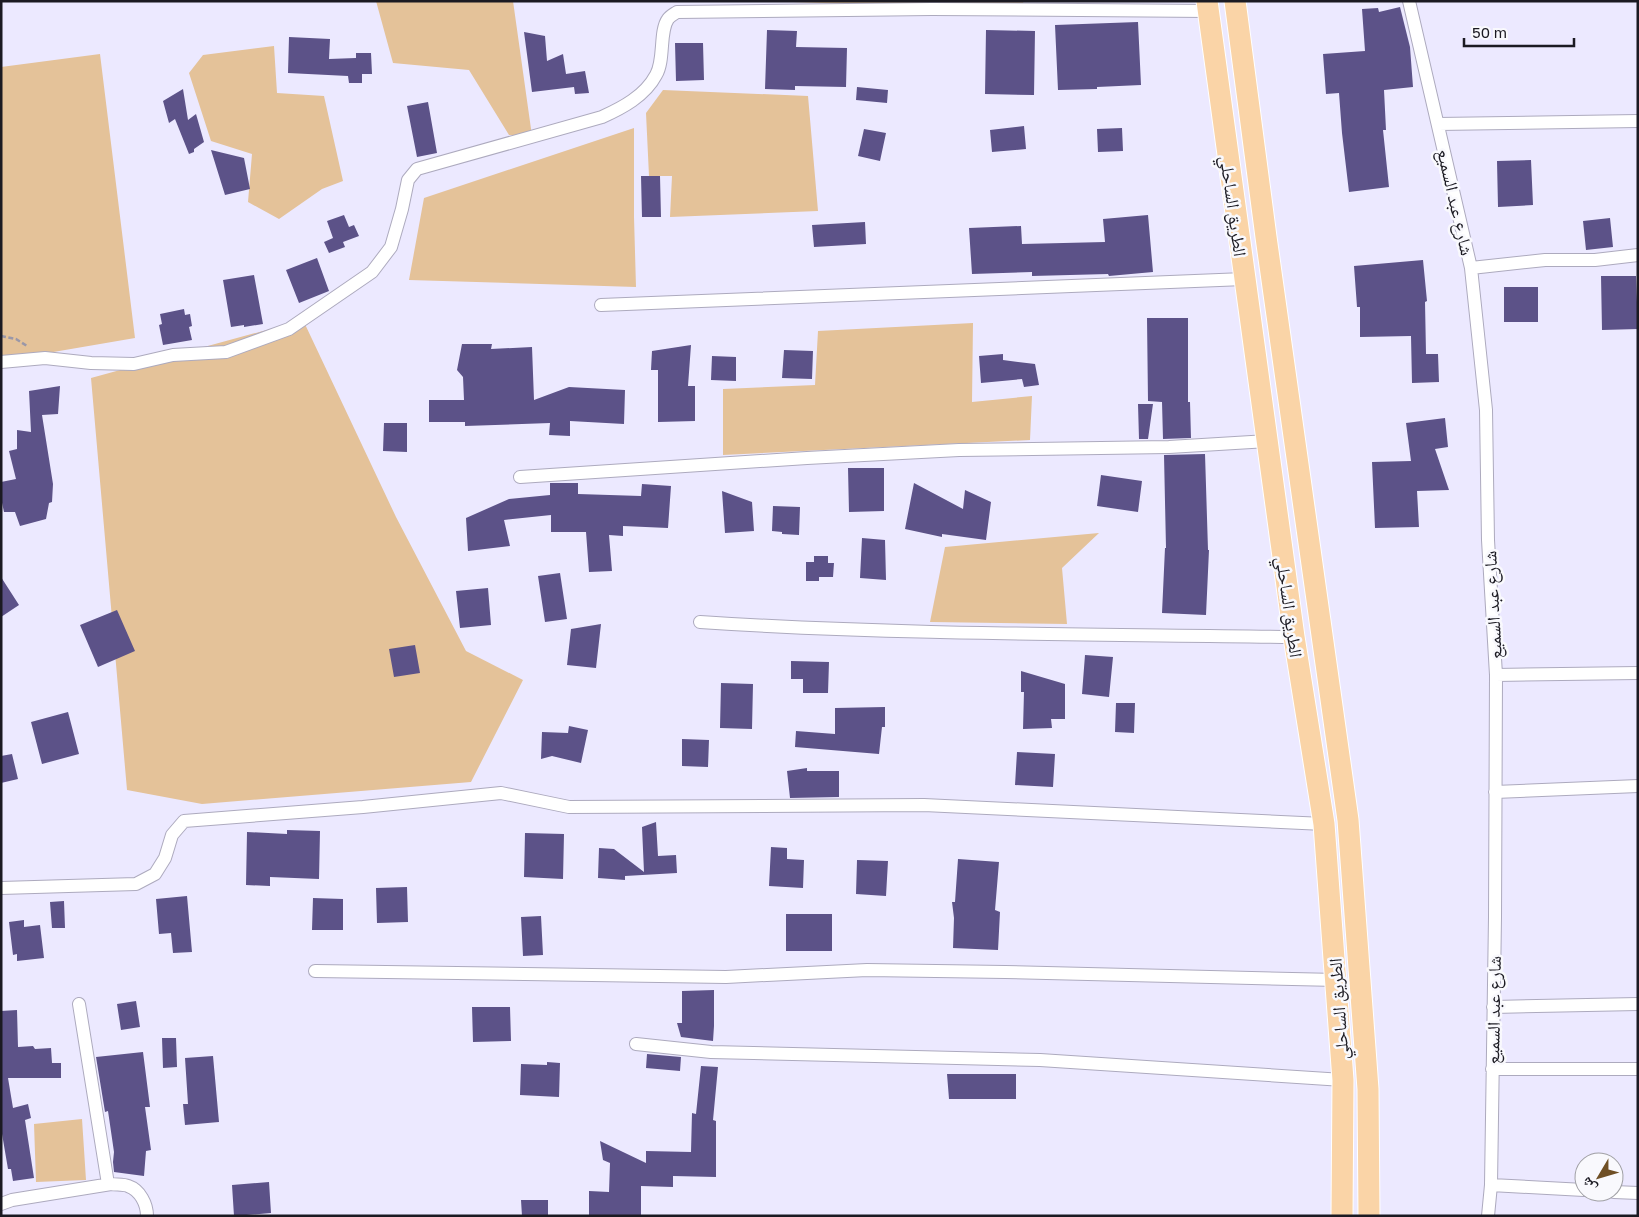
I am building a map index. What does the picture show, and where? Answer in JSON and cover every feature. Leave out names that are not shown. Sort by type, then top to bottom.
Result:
[{"type":"highway","name":"الطريق الساحلي","points":[[1235,1],[1266,237],[1348,820],[1368,1090],[1368,1216]]},
{"type":"highway","name":"الطريق الساحلي","points":[[1208,6],[1294,637],[1324,824],[1343,1080],[1342,1216]]},
{"type":"street","name":"شارع عبد السميع","points":[[1409,1],[1470,268],[1486,410],[1488,540],[1496,674],[1491,1185],[1488,1216]]},
{"type":"street","points":[[1,362],[45,358],[91,363],[134,364],[173,355],[226,352],[289,329],[372,272],[391,247],[408,180],[417,169],[602,117],[618,110],[636,98],[657,75],[662,53],[664,26],[668,18],[677,12],[1208,6]]},
{"type":"street","points":[[1438,124],[1638,121]]},
{"type":"street","points":[[1470,268],[1545,260],[1595,260],[1638,256]]},
{"type":"street","points":[[601,304],[1244,280]]},
{"type":"street","points":[[520,477],[959,450],[1168,447],[1268,440]]},
{"type":"street","points":[[700,622],[793,628],[914,632],[1294,637]]},
{"type":"street","points":[[1496,674],[1638,673]]},
{"type":"street","points":[[1495,792],[1638,786]]},
{"type":"street","points":[[1,888],[136,884],[155,874],[165,858],[172,836],[184,821],[363,807],[501,793],[569,807],[924,805],[1324,824]]},
{"type":"street","points":[[315,970],[726,977],[875,970],[1337,980]]},
{"type":"street","points":[[80,1004],[108,1184]]},
{"type":"street","points":[[1493,1007],[1638,1004]]},
{"type":"street","points":[[636,1044],[711,1052],[1040,1060],[1343,1080]]},
{"type":"street","points":[[1492,1070],[1638,1069]]},
{"type":"street","points":[[1,1204],[12,1200],[108,1184],[128,1186],[139,1193],[147,1209],[148,1216]]},
{"type":"street","points":[[1491,1185],[1574,1189]]},
{"type":"street","points":[[1624,1192],[1638,1193]]},
{"type":"shaded area","points":[[376,1],[513,1],[532,136],[509,135],[469,70],[393,63]]},
{"type":"shaded area","points":[[764,1],[1023,1],[1024,10]]},
{"type":"shaded area","points":[[274,46],[277,93],[324,96],[343,181],[322,189],[279,219],[248,202],[252,154],[211,141],[189,73],[203,55]]},
{"type":"shaded area","points":[[100,54],[135,338],[1,361],[1,67]]},
{"type":"shaded area","points":[[663,90],[808,96],[818,211],[670,217],[672,176],[649,176],[646,113]]},
{"type":"shaded area","points":[[634,128],[636,287],[409,280],[424,198]]},
{"type":"shaded area","points":[[303,320],[396,517],[466,651],[523,680],[471,782],[202,804],[127,790],[91,378]]},
{"type":"shaded area","points":[[973,323],[972,402],[1032,396],[1030,440],[723,455],[723,389],[815,385],[818,331]]},
{"type":"shaded area","points":[[1099,533],[1062,568],[1067,624],[930,622],[945,547]]},
{"type":"shaded area","points":[[82,1119],[86,1180],[36,1182],[34,1124]]},
{"type":"building","points":[[1400,7],[1410,47],[1413,87],[1384,90],[1386,130],[1383,130],[1389,187],[1349,192],[1339,93],[1326,94],[1323,54],[1365,51],[1362,9],[1378,8],[1379,12]]},
{"type":"building","points":[[1138,22],[1141,85],[1058,90],[1055,25]]},
{"type":"building","points":[[767,30],[797,31],[796,47],[847,48],[846,87],[795,86],[795,90],[765,89]]},
{"type":"building","points":[[986,30],[1035,31],[1034,95],[985,94]]},
{"type":"building","points":[[524,32],[545,36],[547,61],[563,54],[566,74],[585,71],[589,93],[575,94],[574,87],[532,92]]},
{"type":"building","points":[[289,37],[330,39],[329,59],[356,58],[356,53],[371,53],[372,74],[362,74],[362,83],[349,83],[348,76],[288,73]]},
{"type":"building","points":[[675,43],[703,43],[704,80],[676,81]]},
{"type":"building","points":[[857,87],[888,90],[887,103],[856,100]]},
{"type":"building","points":[[183,89],[188,120],[196,114],[204,142],[194,149],[194,152],[189,154],[175,119],[169,123],[163,101]]},
{"type":"building","points":[[428,102],[437,153],[417,157],[407,106]]},
{"type":"building","points":[[1024,126],[1026,149],[992,152],[990,130]]},
{"type":"building","points":[[1122,128],[1123,151],[1098,152],[1097,129]]},
{"type":"building","points":[[864,129],[886,133],[880,161],[858,156]]},
{"type":"building","points":[[211,150],[244,158],[250,189],[225,195]]},
{"type":"building","points":[[1531,160],[1533,205],[1498,207],[1497,161]]},
{"type":"building","points":[[641,176],[660,176],[661,217],[642,217]]},
{"type":"building","points":[[344,215],[349,227],[354,225],[359,236],[343,242],[345,247],[329,253],[324,242],[333,238],[327,221]]},
{"type":"building","points":[[1148,215],[1153,272],[1109,276],[1108,274],[1032,276],[1032,272],[972,274],[969,228],[1021,226],[1022,244],[1105,242],[1103,219]]},
{"type":"building","points":[[1610,218],[1613,247],[1586,250],[1583,221]]},
{"type":"building","points":[[865,222],[866,244],[814,247],[812,225]]},
{"type":"building","points":[[317,258],[329,291],[299,303],[286,270]]},
{"type":"building","points":[[1423,260],[1427,301],[1425,302],[1426,354],[1438,354],[1439,382],[1412,383],[1411,336],[1360,337],[1360,307],[1357,307],[1354,266]]},
{"type":"building","points":[[254,275],[263,324],[231,327],[223,280]]},
{"type":"building","points":[[1601,276],[1636,276],[1638,329],[1602,330]]},
{"type":"building","points":[[1504,287],[1538,287],[1538,322],[1504,322]]},
{"type":"building","points":[[184,309],[185,315],[190,314],[192,326],[189,327],[192,340],[163,345],[159,325],[162,324],[160,314]]},
{"type":"building","points":[[1147,318],[1188,318],[1188,402],[1190,402],[1191,438],[1163,439],[1162,402],[1148,401]]},
{"type":"building","points":[[462,344],[492,344],[491,349],[532,347],[534,400],[569,387],[625,390],[624,424],[570,421],[570,436],[549,435],[550,423],[465,426],[465,422],[429,422],[429,400],[464,400],[463,377],[457,370]]},
{"type":"building","points":[[691,345],[688,386],[695,386],[695,421],[658,422],[658,370],[651,370],[652,351]]},
{"type":"building","points":[[784,350],[813,351],[812,379],[782,378]]},
{"type":"building","points":[[1003,354],[1003,360],[1035,364],[1039,385],[1024,387],[1022,379],[981,383],[979,356]]},
{"type":"building","points":[[712,356],[736,357],[736,381],[711,380]]},
{"type":"building","points":[[60,386],[58,414],[42,415],[53,484],[52,502],[49,503],[46,519],[20,526],[15,512],[4,512],[1,498],[1,482],[16,479],[9,451],[17,449],[17,430],[31,432],[29,391]]},
{"type":"building","points":[[1138,404],[1153,404],[1148,439],[1139,439]]},
{"type":"building","points":[[1445,418],[1448,447],[1435,449],[1449,490],[1417,491],[1419,527],[1375,528],[1372,462],[1411,461],[1406,423]]},
{"type":"building","points":[[384,423],[407,423],[407,452],[383,451]]},
{"type":"building","points":[[1205,454],[1209,550],[1206,615],[1162,613],[1166,548],[1164,455]]},
{"type":"building","points":[[848,468],[884,468],[884,511],[849,512]]},
{"type":"building","points":[[1101,475],[1142,481],[1138,512],[1097,506]]},
{"type":"building","points":[[550,483],[578,483],[578,494],[641,496],[642,484],[671,486],[668,528],[623,526],[623,536],[609,535],[612,571],[589,572],[586,532],[551,532],[551,515],[504,520],[510,546],[468,551],[466,518],[509,499],[550,495]]},
{"type":"building","points":[[914,483],[963,509],[965,490],[991,502],[986,540],[942,534],[942,537],[905,529]]},
{"type":"building","points":[[722,491],[752,502],[754,531],[725,533]]},
{"type":"building","points":[[773,506],[800,507],[799,535],[782,534],[782,532],[772,531]]},
{"type":"building","points":[[862,538],[885,540],[886,580],[860,578]]},
{"type":"building","points":[[814,556],[828,556],[828,563],[834,563],[833,577],[819,577],[819,581],[806,581],[806,562],[814,562]]},
{"type":"building","points":[[560,573],[567,619],[545,622],[538,576]]},
{"type":"building","points":[[1,577],[19,605],[1,617]]},
{"type":"building","points":[[488,588],[491,625],[460,628],[456,591]]},
{"type":"building","points":[[117,610],[135,651],[98,667],[80,625]]},
{"type":"building","points":[[601,624],[596,668],[567,665],[571,629]]},
{"type":"building","points":[[415,645],[420,673],[394,677],[389,649]]},
{"type":"building","points":[[1085,655],[1113,657],[1109,697],[1082,694]]},
{"type":"building","points":[[791,661],[829,662],[828,693],[803,693],[803,679],[791,679]]},
{"type":"building","points":[[1021,671],[1065,684],[1065,719],[1051,719],[1052,728],[1023,729],[1024,692],[1021,692]]},
{"type":"building","points":[[721,683],[753,684],[752,729],[720,728]]},
{"type":"building","points":[[1116,703],[1135,703],[1134,733],[1115,732]]},
{"type":"building","points":[[885,707],[885,727],[882,727],[879,754],[795,747],[796,731],[835,734],[835,708]]},
{"type":"building","points":[[68,712],[79,754],[42,764],[31,722]]},
{"type":"building","points":[[569,726],[588,730],[581,763],[552,756],[541,759],[542,732],[568,733]]},
{"type":"building","points":[[682,739],[709,740],[708,767],[682,766]]},
{"type":"building","points":[[1017,752],[1055,754],[1053,787],[1015,785]]},
{"type":"building","points":[[12,754],[18,779],[1,783],[1,756]]},
{"type":"building","points":[[807,768],[807,771],[839,771],[839,797],[790,798],[787,771]]},
{"type":"building","points":[[656,822],[658,856],[676,855],[677,873],[625,876],[625,880],[598,878],[599,848],[614,849],[644,872],[642,827]]},
{"type":"building","points":[[287,830],[320,831],[319,879],[270,877],[270,886],[246,885],[247,832],[287,834]]},
{"type":"building","points":[[525,833],[564,834],[563,879],[524,877]]},
{"type":"building","points":[[771,847],[787,848],[787,859],[804,860],[803,888],[769,886]]},
{"type":"building","points":[[958,859],[999,862],[995,910],[1000,912],[998,950],[953,948],[954,918],[952,902],[955,902]]},
{"type":"building","points":[[857,860],[888,861],[886,896],[856,894]]},
{"type":"building","points":[[407,887],[408,922],[377,923],[376,888]]},
{"type":"building","points":[[187,896],[192,952],[173,953],[171,933],[159,934],[156,899]]},
{"type":"building","points":[[313,898],[343,899],[343,930],[312,930]]},
{"type":"building","points":[[64,901],[65,928],[52,928],[50,902]]},
{"type":"building","points":[[786,914],[832,914],[832,951],[786,951]]},
{"type":"building","points":[[541,916],[543,955],[523,956],[521,917]]},
{"type":"building","points":[[24,920],[24,927],[40,925],[44,958],[17,961],[17,954],[13,955],[9,922]]},
{"type":"building","points":[[714,990],[713,1041],[681,1037],[677,1023],[682,1023],[682,991]]},
{"type":"building","points":[[136,1001],[140,1027],[121,1030],[117,1004]]},
{"type":"building","points":[[472,1007],[510,1007],[511,1041],[473,1042]]},
{"type":"building","points":[[17,1010],[18,1047],[51,1048],[52,1063],[61,1063],[61,1078],[8,1078],[13,1108],[28,1104],[31,1118],[25,1120],[34,1178],[13,1181],[11,1169],[8,1169],[1,1128],[1,1011]]},
{"type":"building","points":[[162,1038],[176,1038],[177,1067],[163,1068]]},
{"type":"building","points":[[143,1052],[150,1107],[145,1107],[151,1150],[146,1151],[144,1176],[114,1172],[114,1152],[108,1111],[105,1112],[96,1057]]},
{"type":"building","points":[[647,1054],[681,1057],[680,1071],[646,1068]]},
{"type":"building","points":[[213,1056],[219,1122],[185,1125],[183,1104],[188,1104],[185,1058]]},
{"type":"building","points":[[547,1062],[560,1063],[559,1097],[520,1095],[521,1064],[547,1065]]},
{"type":"building","points":[[701,1066],[718,1067],[713,1120],[716,1121],[716,1177],[673,1176],[673,1187],[641,1186],[641,1216],[589,1216],[589,1191],[609,1192],[610,1163],[603,1160],[600,1141],[646,1163],[646,1151],[691,1152],[692,1113],[696,1114]]},
{"type":"building","points":[[947,1074],[1016,1074],[1016,1099],[949,1099]]},
{"type":"building","points":[[269,1182],[271,1213],[234,1216],[232,1185]]},
{"type":"building","points":[[521,1200],[548,1200],[548,1216],[522,1216]]}]
